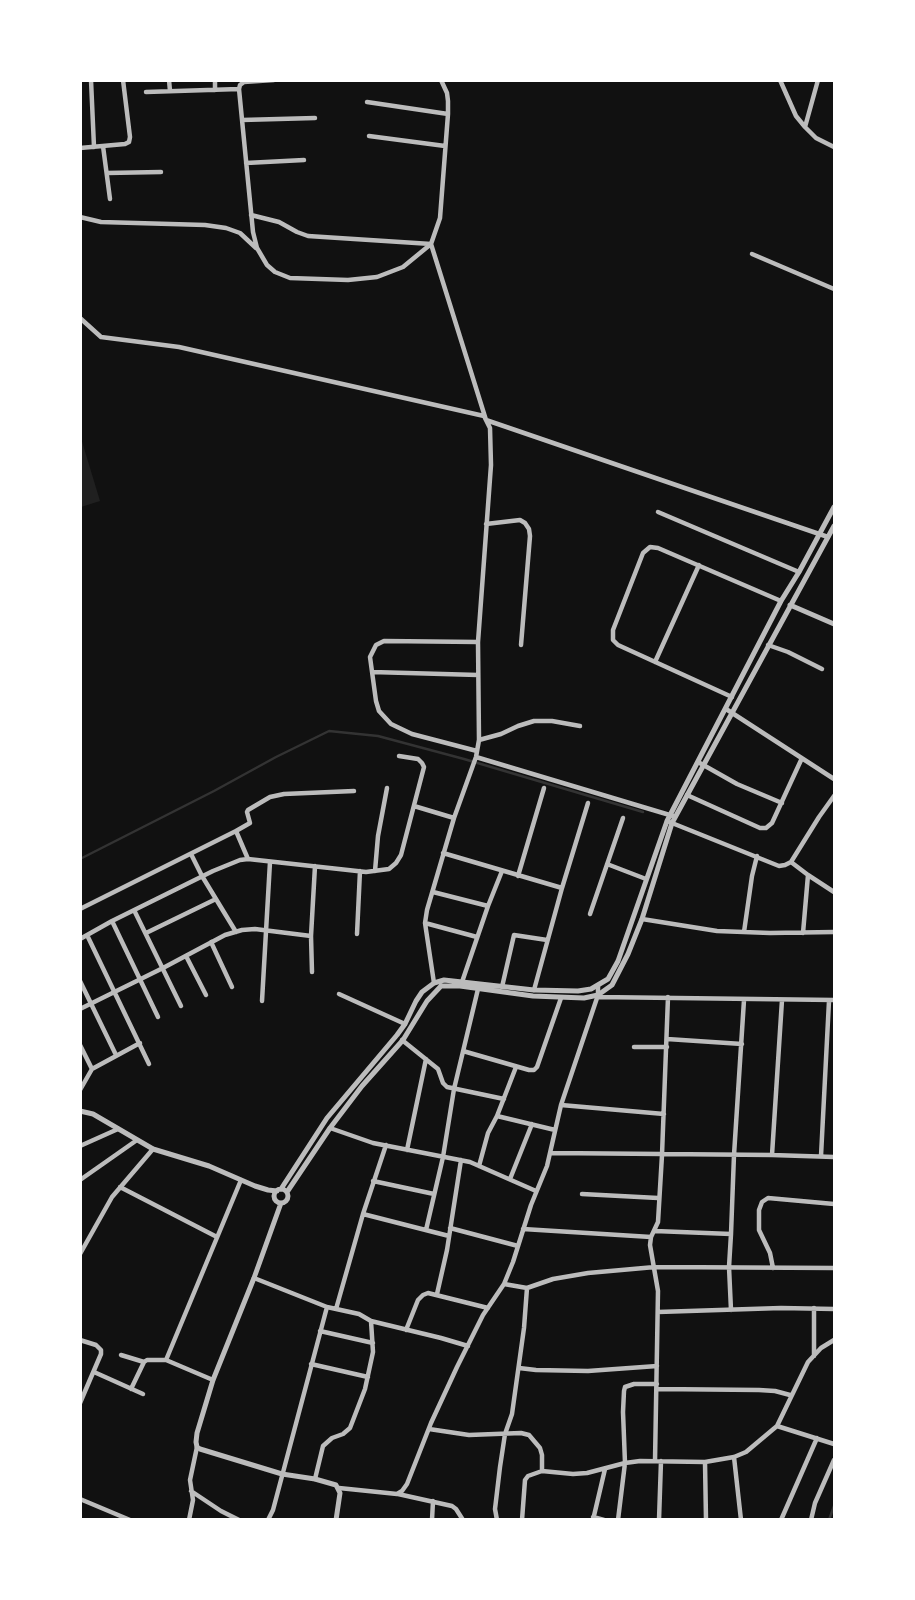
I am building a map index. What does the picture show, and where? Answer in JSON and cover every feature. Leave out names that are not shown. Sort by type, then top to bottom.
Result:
[{"type":"street","points":[[91,80],[94,147]]},
{"type":"street","points":[[80,148],[129,142],[123,80]]},
{"type":"street","points":[[169,80],[170,91]]},
{"type":"street","points":[[215,80],[215,90]]},
{"type":"street","points":[[274,80],[244,82],[239,89],[251,215],[257,248],[267,265],[275,272],[290,278],[348,280],[377,277],[403,267],[431,244],[440,218],[448,114],[447,93],[441,80]]},
{"type":"street","points":[[780,80],[796,116],[805,127],[816,138],[835,146]]},
{"type":"street","points":[[805,127],[818,80]]},
{"type":"street","points":[[146,92],[239,89]]},
{"type":"street","points":[[367,102],[448,114]]},
{"type":"street","points":[[242,120],[315,118]]},
{"type":"street","points":[[369,136],[445,146]]},
{"type":"street","points":[[103,146],[110,199]]},
{"type":"street","points":[[246,163],[304,160]]},
{"type":"street","points":[[107,173],[161,172]]},
{"type":"street","points":[[251,215],[279,222],[308,236],[431,244]]},
{"type":"street","points":[[80,217],[101,222],[226,228],[240,233],[257,248]]},
{"type":"street","points":[[431,244],[490,428],[491,465],[478,642],[477,754],[443,853],[425,923],[434,983]]},
{"type":"street","points":[[752,254],[835,289]]},
{"type":"street","points":[[80,318],[101,337],[179,347],[484,416],[486,420],[829,538]]},
{"type":"street","points":[[729,711],[732,697],[781,601],[835,506]]},
{"type":"street","points":[[659,512],[799,572]]},
{"type":"street","points":[[486,524],[520,520],[529,529],[521,645]]},
{"type":"street","points":[[282,1190],[327,1118],[397,1035],[422,992],[434,983],[444,980],[534,990],[578,991],[591,989],[608,979],[618,961],[646,879],[671,819],[729,711],[835,526]]},
{"type":"street","points":[[732,697],[618,645],[613,640],[613,630],[643,553],[650,547],[699,565],[835,624]]},
{"type":"street","points":[[806,560],[814,565]]},
{"type":"street","points":[[654,662],[699,565]]},
{"type":"street","points":[[478,642],[384,641],[376,645],[370,657],[379,711],[391,724],[412,734],[671,819],[779,866],[791,862],[818,817],[835,796]]},
{"type":"street","points":[[768,645],[822,669]]},
{"type":"street","points":[[372,672],[478,676]]},
{"type":"street","points":[[729,711],[835,779]]},
{"type":"street","points":[[478,740],[534,722],[552,721],[580,726]]},
{"type":"street","points":[[80,939],[202,876],[248,859],[360,871],[389,869],[401,855],[424,767],[418,759],[400,756]]},
{"type":"street","points":[[687,795],[760,828],[770,826],[802,758]]},
{"type":"street","points":[[597,996],[612,985],[628,954],[642,919],[671,819],[687,795],[701,763]]},
{"type":"street","points":[[701,763],[722,777],[782,803]]},
{"type":"street","points":[[518,876],[544,788]]},
{"type":"street","points":[[374,871],[387,789]]},
{"type":"street","points":[[80,909],[236,831],[250,822],[248,810],[270,797],[354,791]]},
{"type":"street","points":[[534,990],[588,803]]},
{"type":"street","points":[[414,806],[454,818]]},
{"type":"street","points":[[590,914],[623,818]]},
{"type":"street","points":[[236,831],[248,859]]},
{"type":"street","points":[[443,853],[562,888]]},
{"type":"street","points":[[191,854],[236,932]]},
{"type":"street","points":[[744,932],[757,856]]},
{"type":"street","points":[[262,1000],[270,862]]},
{"type":"street","points":[[791,862],[835,892]]},
{"type":"street","points":[[607,864],[646,879]]},
{"type":"street","points":[[312,972],[315,866]]},
{"type":"street","points":[[357,934],[360,871]]},
{"type":"street","points":[[462,982],[502,872]]},
{"type":"street","points":[[803,933],[808,875]]},
{"type":"street","points":[[433,892],[488,906]]},
{"type":"street","points":[[146,933],[216,899]]},
{"type":"street","points":[[134,910],[181,1006]]},
{"type":"street","points":[[642,919],[717,931],[835,932]]},
{"type":"street","points":[[112,921],[158,1017]]},
{"type":"street","points":[[425,923],[477,937]]},
{"type":"street","points":[[80,1009],[225,935],[255,929],[311,936]]},
{"type":"street","points":[[87,935],[149,1064]]},
{"type":"street","points":[[502,987],[514,935],[547,940]]},
{"type":"street","points":[[211,942],[232,987]]},
{"type":"street","points":[[186,956],[206,995]]},
{"type":"street","points":[[80,981],[116,1055]]},
{"type":"street","points":[[80,1111],[93,1114],[153,1149],[209,1166],[263,1189],[282,1190],[289,1196],[287,1201],[281,1203],[274,1197],[282,1190],[362,1086],[403,1040],[427,1001],[442,986],[561,998],[597,996],[832,1000],[821,1156]]},
{"type":"street","points":[[397,1494],[407,1484],[429,1429],[468,1346],[504,1284],[551,1153],[561,1105],[598,986]]},
{"type":"street","points":[[426,1230],[443,1157],[454,1089],[478,989]]},
{"type":"street","points":[[339,994],[405,1024]]},
{"type":"street","points":[[659,1520],[658,1291],[650,1253],[651,1237],[658,1222],[668,997]]},
{"type":"street","points":[[463,1051],[529,1070],[537,1068],[561,998]]},
{"type":"street","points":[[731,1310],[729,1267],[744,1000]]},
{"type":"street","points":[[772,1155],[782,1000]]},
{"type":"street","points":[[397,1035],[440,1073],[447,1087],[504,1099]]},
{"type":"street","points":[[667,1039],[741,1044]]},
{"type":"street","points":[[80,1090],[92,1069],[140,1043]]},
{"type":"street","points":[[80,1045],[92,1069]]},
{"type":"street","points":[[634,1047],[667,1047]]},
{"type":"street","points":[[407,1150],[426,1059]]},
{"type":"street","points":[[479,1166],[488,1133],[516,1067]]},
{"type":"street","points":[[561,1105],[664,1114]]},
{"type":"street","points":[[497,1116],[555,1130]]},
{"type":"street","points":[[510,1179],[531,1124]]},
{"type":"street","points":[[330,1128],[373,1143],[461,1160],[536,1191]]},
{"type":"street","points":[[80,1146],[118,1129]]},
{"type":"street","points":[[80,1180],[137,1140]]},
{"type":"street","points":[[335,1309],[362,1214],[386,1145]]},
{"type":"street","points":[[80,1254],[112,1197],[153,1149]]},
{"type":"street","points":[[551,1153],[835,1157]]},
{"type":"street","points":[[436,1294],[449,1236],[461,1160]]},
{"type":"street","points":[[166,1360],[241,1180]]},
{"type":"street","points":[[373,1181],[434,1194]]},
{"type":"street","points":[[120,1187],[217,1237]]},
{"type":"street","points":[[582,1194],[658,1198]]},
{"type":"street","points":[[773,1268],[759,1230],[759,1210],[762,1202],[768,1198],[835,1204]]},
{"type":"street","points":[[189,1520],[192,1500],[191,1473],[197,1433],[213,1380],[281,1203]]},
{"type":"street","points":[[362,1214],[449,1236]]},
{"type":"street","points":[[450,1228],[518,1246]]},
{"type":"street","points":[[523,1229],[651,1237]]},
{"type":"street","points":[[655,1231],[731,1234]]},
{"type":"street","points":[[504,1284],[527,1288],[553,1279],[588,1273],[655,1268],[835,1268]]},
{"type":"street","points":[[254,1278],[327,1307],[359,1314],[371,1321],[468,1346]]},
{"type":"street","points":[[497,1520],[495,1509],[505,1434],[512,1414],[519,1368],[527,1288]]},
{"type":"street","points":[[406,1330],[418,1300],[428,1293],[488,1308]]},
{"type":"street","points":[[268,1520],[327,1307]]},
{"type":"street","points":[[814,1308],[814,1356]]},
{"type":"street","points":[[658,1312],[835,1308]]},
{"type":"street","points":[[315,1479],[323,1446],[350,1428],[368,1377],[373,1352],[371,1321]]},
{"type":"street","points":[[320,1331],[373,1343]]},
{"type":"street","points":[[80,1340],[96,1345],[101,1350],[80,1403]]},
{"type":"street","points":[[522,1520],[525,1480],[528,1476],[542,1471],[587,1473],[625,1463],[705,1462],[746,1452],[776,1426],[808,1362],[821,1348],[835,1340]]},
{"type":"street","points":[[121,1355],[144,1362],[166,1360],[213,1380]]},
{"type":"street","points":[[131,1389],[144,1362]]},
{"type":"street","points":[[312,1363],[368,1377]]},
{"type":"street","points":[[519,1368],[588,1371],[657,1366]]},
{"type":"street","points":[[94,1372],[143,1394]]},
{"type":"street","points":[[618,1520],[625,1463],[625,1387],[634,1384],[766,1390],[790,1395]]},
{"type":"street","points":[[776,1426],[835,1444]]},
{"type":"street","points":[[429,1429],[469,1435],[528,1435],[542,1455],[542,1471]]},
{"type":"street","points":[[781,1520],[817,1438]]},
{"type":"street","points":[[197,1447],[282,1474],[330,1482],[339,1488],[397,1494],[452,1506],[463,1520]]},
{"type":"street","points":[[734,1457],[741,1520]]},
{"type":"street","points":[[811,1520],[815,1503],[835,1460]]},
{"type":"street","points":[[705,1462],[706,1520]]},
{"type":"street","points":[[604,1520],[593,1518],[605,1469]]},
{"type":"street","points":[[336,1520],[339,1488]]},
{"type":"street","points":[[191,1490],[239,1520]]},
{"type":"street","points":[[80,1499],[129,1519]]},
{"type":"street","points":[[432,1520],[433,1501]]},
{"type":"shaded area","points":[[80,435],[100,501],[81,507],[80,507]]},
{"type":"waterway","points":[[80,859],[329,731],[378,736],[643,812]]},
{"type":"waterway","points":[[829,1520],[834,1506]]}]
